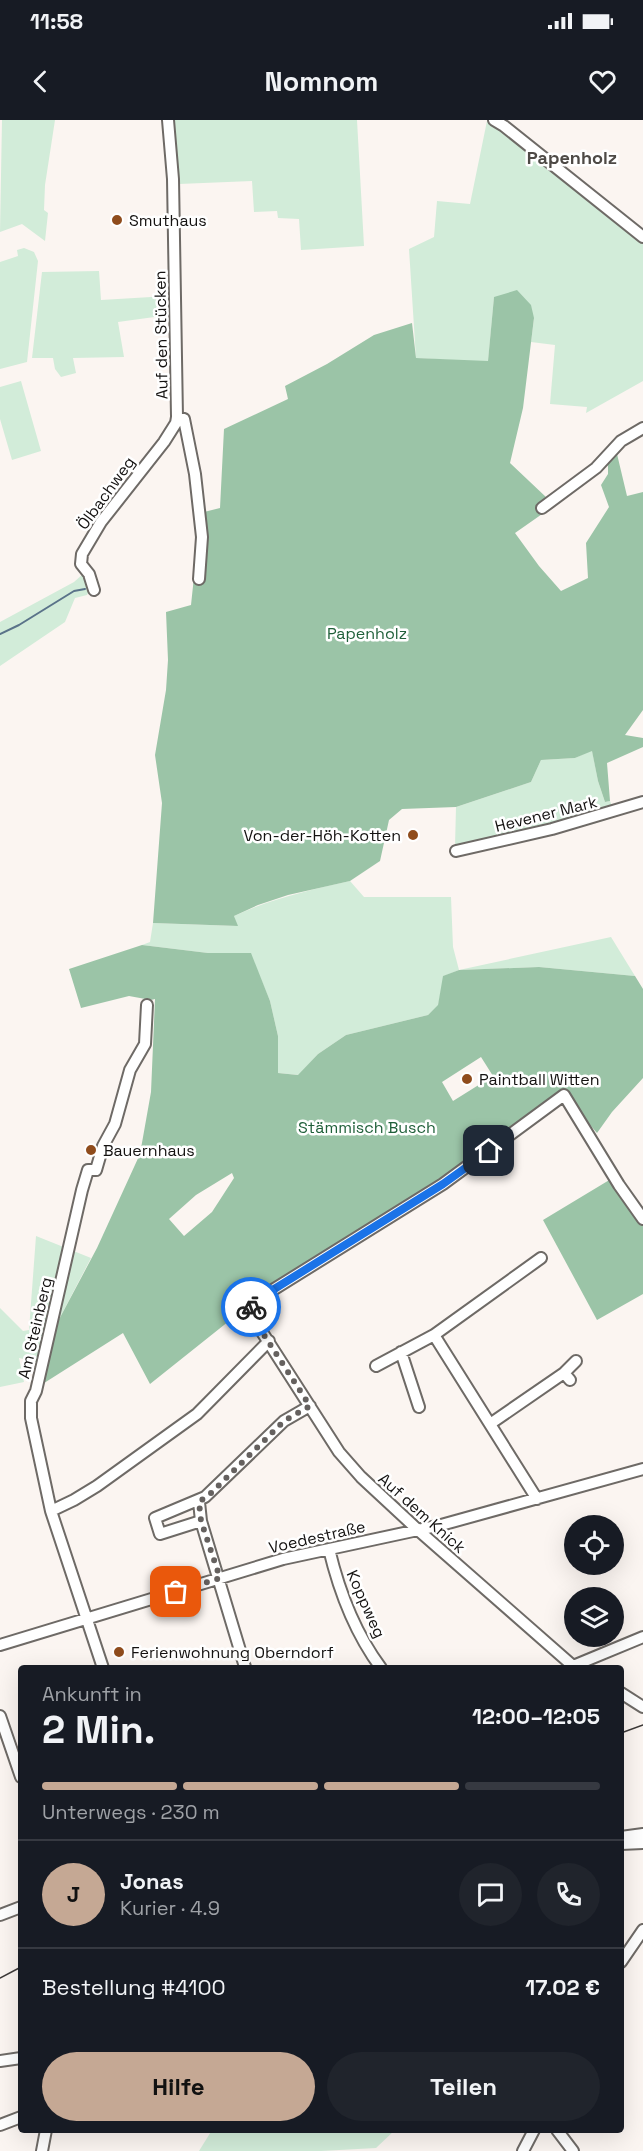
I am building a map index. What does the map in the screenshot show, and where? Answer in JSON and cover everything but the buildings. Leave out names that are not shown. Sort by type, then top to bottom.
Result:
[{"type":"street","name":"Auf den Stücken","points":[[168,120],[173,179],[177,417],[184,419],[195,474],[202,537],[199,579]]},
{"type":"street","points":[[494,120],[643,237]]},
{"type":"street","name":"Ölbachweg","points":[[94,590],[89,574],[81,564],[82,554],[112,507],[164,442],[176,423],[177,417]]},
{"type":"street","points":[[542,508],[596,468],[621,441],[643,428]]},
{"type":"street","name":"Hevener Mark","points":[[456,851],[552,829],[643,802]]},
{"type":"street","name":"Am Steinberg","points":[[102,1665],[51,1511],[31,1418],[31,1401],[36,1391],[82,1190],[88,1170],[96,1170],[101,1159],[104,1146],[115,1124],[130,1070],[145,1044],[147,1005]]},
{"type":"street","name":"Auf dem Knick","points":[[572,1665],[361,1477],[339,1452],[253,1318],[250,1308],[263,1296],[443,1184],[564,1095],[619,1185],[643,1219]]},
{"type":"street","points":[[376,1366],[434,1335],[541,1258]]},
{"type":"street","points":[[434,1335],[537,1499]]},
{"type":"street","points":[[51,1511],[97,1486],[197,1414],[269,1341]]},
{"type":"street","points":[[401,1352],[419,1407]]},
{"type":"street","points":[[490,1424],[567,1377],[576,1362]]},
{"type":"street","points":[[201,1521],[160,1534],[155,1518],[199,1502],[284,1421],[310,1406]]},
{"type":"street","name":"Voedestraße","points":[[0,1645],[283,1559],[418,1530],[643,1469]]},
{"type":"street","points":[[199,1502],[201,1521],[220,1578],[221,1590],[244,1665]]},
{"type":"street","name":"Koppweg","points":[[329,1549],[337,1583],[348,1609],[362,1638],[379,1665]]},
{"type":"street","name":"Auf dem Knick","points":[[579,1665],[643,1637]]},
{"type":"street","points":[[624,1695],[643,1707]]},
{"type":"street","points":[[0,1716],[18,1768]]},
{"type":"street","points":[[624,1837],[643,1834]]},
{"type":"street","points":[[624,1844],[643,1843]]},
{"type":"street","points":[[0,1915],[18,1908]]},
{"type":"street","points":[[624,1958],[643,1930]]},
{"type":"street","points":[[0,2061],[18,2058]]},
{"type":"street","points":[[0,2125],[18,2118]]},
{"type":"street","points":[[42,2151],[45,2133]]},
{"type":"street","points":[[523,2151],[532,2133]]},
{"type":"street","points":[[559,2133],[573,2151]]},
{"type":"green space","points":[[2,120],[55,120],[45,185],[44,210],[48,213],[45,241],[22,224],[0,232]]},
{"type":"green space","points":[[174,120],[357,120],[364,246],[301,250],[299,219],[278,218],[277,211],[254,212],[252,181],[179,184]]},
{"type":"green space","points":[[487,121],[643,242],[643,381],[586,413],[587,407],[550,404],[555,345],[531,342],[534,319],[494,297],[488,362],[416,358],[409,249],[434,237],[437,201],[470,204]]},
{"type":"green space","points":[[24,248],[34,252],[38,261],[27,362],[0,369],[0,262],[18,256],[17,250]]},
{"type":"green space","points":[[99,271],[101,300],[168,296],[169,315],[118,322],[124,357],[73,358],[76,373],[61,377],[55,369],[53,358],[32,358],[42,272]]},
{"type":"green space","name":"Papenholz","points":[[517,290],[531,305],[534,318],[523,408],[510,463],[547,498],[545,512],[515,533],[561,591],[588,578],[586,543],[609,507],[601,485],[608,474],[608,460],[617,454],[627,496],[643,492],[643,710],[625,735],[643,738],[643,747],[607,763],[610,801],[605,802],[592,751],[575,758],[541,760],[531,782],[456,807],[402,809],[389,820],[380,861],[350,881],[288,895],[258,905],[234,916],[238,926],[153,923],[162,803],[155,755],[166,690],[168,660],[166,612],[191,605],[198,539],[196,514],[220,508],[224,429],[288,399],[285,386],[374,335],[412,323],[416,358],[488,361],[494,297]]},
{"type":"green space","points":[[21,381],[41,451],[12,460],[0,419],[0,387]]},
{"type":"green space","points":[[83,574],[90,590],[87,595],[75,598],[65,622],[0,666],[0,622],[74,582]]},
{"type":"green space","points":[[592,750],[605,802],[610,801],[612,806],[643,804],[643,808],[593,824],[452,856],[455,846],[456,807],[531,782],[541,760],[575,758]]},
{"type":"green space","name":"Stämmisch Busch","points":[[350,881],[364,897],[451,897],[453,947],[459,970],[444,976],[438,1006],[428,1015],[346,1035],[318,1054],[299,1075],[278,1073],[278,1036],[270,1001],[250,953],[208,953],[142,945],[150,942],[153,923],[237,926],[234,916],[248,910],[290,896]]},
{"type":"green space","points":[[611,937],[635,976],[539,967],[459,970]]},
{"type":"green space","name":"Stämmisch Busch","points":[[142,945],[208,953],[251,953],[270,1001],[278,1036],[278,1073],[298,1075],[318,1054],[346,1035],[428,1015],[438,1005],[443,976],[459,970],[539,967],[635,976],[643,989],[643,1078],[612,1112],[597,1133],[562,1093],[414,1201],[259,1297],[150,1384],[123,1333],[41,1385],[55,1327],[97,1248],[140,1154],[151,1092],[155,999],[129,996],[81,1008],[69,969]],"holes":[[[481,1057],[493,1076],[453,1101],[442,1082]],[[232,1173],[234,1178],[212,1212],[184,1236],[169,1219],[196,1195]]]},
{"type":"green space","points":[[611,1179],[643,1226],[643,1294],[597,1320],[543,1220]]},
{"type":"green space","points":[[36,1236],[91,1258],[55,1327],[46,1364],[19,1358],[24,1382],[0,1387],[0,1308],[23,1331],[29,1330]]},
{"type":"green space","points":[[210,2133],[392,2133],[376,2148],[321,2151],[199,2151]]},
{"type":"waterway","points":[[0,634],[74,591],[85,589]]},
{"type":"tram line","points":[[624,1732],[643,1725]]},
{"type":"tram line","points":[[0,1978],[18,1969]]},
{"type":"way so far","points":[[176,1592],[220,1578],[201,1521],[199,1502],[284,1421],[310,1406],[253,1318],[251,1307]]},
{"type":"place","name":"Smuthaus","points":[[117,220]]},
{"type":"place","name":"Von-der-Höh-Kotten","points":[[413,835]]},
{"type":"place","name":"Paintball Witten","points":[[467,1079]]},
{"type":"place","name":"Bauernhaus","points":[[91,1150]]},
{"type":"place","name":"Ferienwohnung Oberndorf","points":[[119,1652]]},
{"type":"district","name":"Papenholz","points":[[572,157]]},
{"type":"route","points":[[251,1307],[263,1296],[443,1184],[489,1151]]}]
